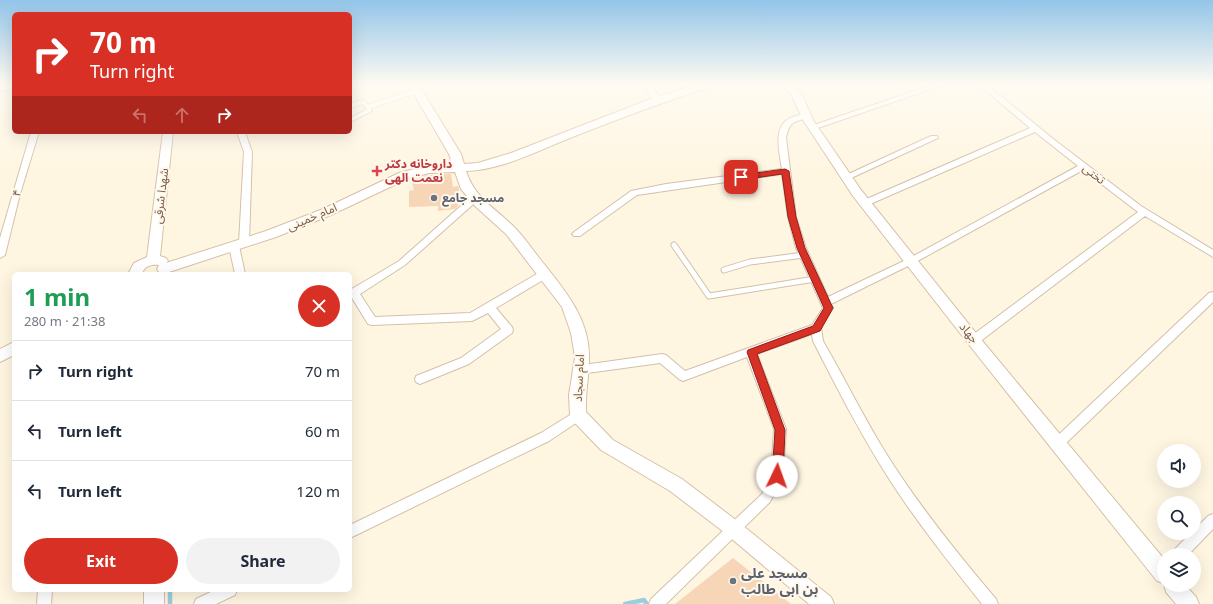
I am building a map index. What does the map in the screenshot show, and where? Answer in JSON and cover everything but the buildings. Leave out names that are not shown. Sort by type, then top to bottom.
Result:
[{"type":"street","name":"امام سجاد","points":[[430,112],[460,167],[465,186],[475,198],[511,231],[568,305],[578,333],[582,357],[577,394],[578,415],[607,444],[676,485],[734,530],[824,604]]},
{"type":"street","points":[[460,167],[479,167],[515,156],[626,112]]},
{"type":"street","name":"جهاد","points":[[805,112],[809,121],[846,177],[865,203],[1057,444],[1157,564]]},
{"type":"street","points":[[580,369],[662,358],[683,376],[816,328],[828,308],[804,255],[792,217],[782,138],[784,126],[790,120],[809,121],[841,112]]},
{"type":"street","name":"تختی","points":[[1015,112],[1144,212],[1213,254]]},
{"type":"street","points":[[865,203],[1035,129]]},
{"type":"street","name":"۴","points":[[0,255],[16,194],[35,134]]},
{"type":"street","name":"شهدا شرقی","points":[[153,260],[168,134]]},
{"type":"street","points":[[240,272],[239,245],[248,152],[242,134]]},
{"type":"street","points":[[846,177],[934,138]]},
{"type":"street","points":[[826,302],[911,261],[1084,166]]},
{"type":"street","name":"امام خمینی","points":[[162,272],[327,212],[403,176],[429,169],[460,167]]},
{"type":"street","points":[[577,234],[634,193],[666,187],[785,171]]},
{"type":"street","points":[[475,198],[402,263],[352,294],[372,321],[472,316],[490,308],[545,274]]},
{"type":"street","points":[[974,340],[1144,212]]},
{"type":"street","points":[[136,272],[139,266],[153,260],[163,262],[162,272]]},
{"type":"street","points":[[1057,444],[1213,296]]},
{"type":"street","points":[[420,379],[465,361],[508,330],[490,308]]},
{"type":"street","points":[[816,328],[818,341],[870,437],[909,499],[950,555],[991,604]]},
{"type":"street","points":[[0,356],[12,349]]},
{"type":"street","points":[[656,604],[766,498],[777,476],[780,430],[751,352]]},
{"type":"street","points":[[352,531],[545,437],[578,415]]},
{"type":"street","points":[[1186,548],[1213,520]]},
{"type":"street","points":[[44,604],[45,592]]},
{"type":"street","points":[[154,592],[154,604]]},
{"type":"street","points":[[201,604],[226,592]]},
{"type":"street","name":"جهاد","points":[[1179,592],[1189,604]]},
{"type":"lane","points":[[352,119],[367,112]]},
{"type":"lane","points":[[674,245],[709,296],[815,279]]},
{"type":"lane","points":[[724,270],[750,262],[804,255]]},
{"type":"waterway","points":[[170,592],[170,604]]},
{"type":"waterway","points":[[625,604],[644,600],[647,604]]},
{"type":"place","name":"داروخانه دکتر نعمت الهی","points":[[377,171]]},
{"type":"place","name":"مسجد جامع","points":[[434,198]]},
{"type":"place","name":"مسجد علی بن ابی طالب","points":[[733,581]]},
{"type":"route","points":[[741,177],[785,171],[792,217],[801,248],[828,308],[816,328],[751,352],[764,383],[780,430],[777,476]]}]
